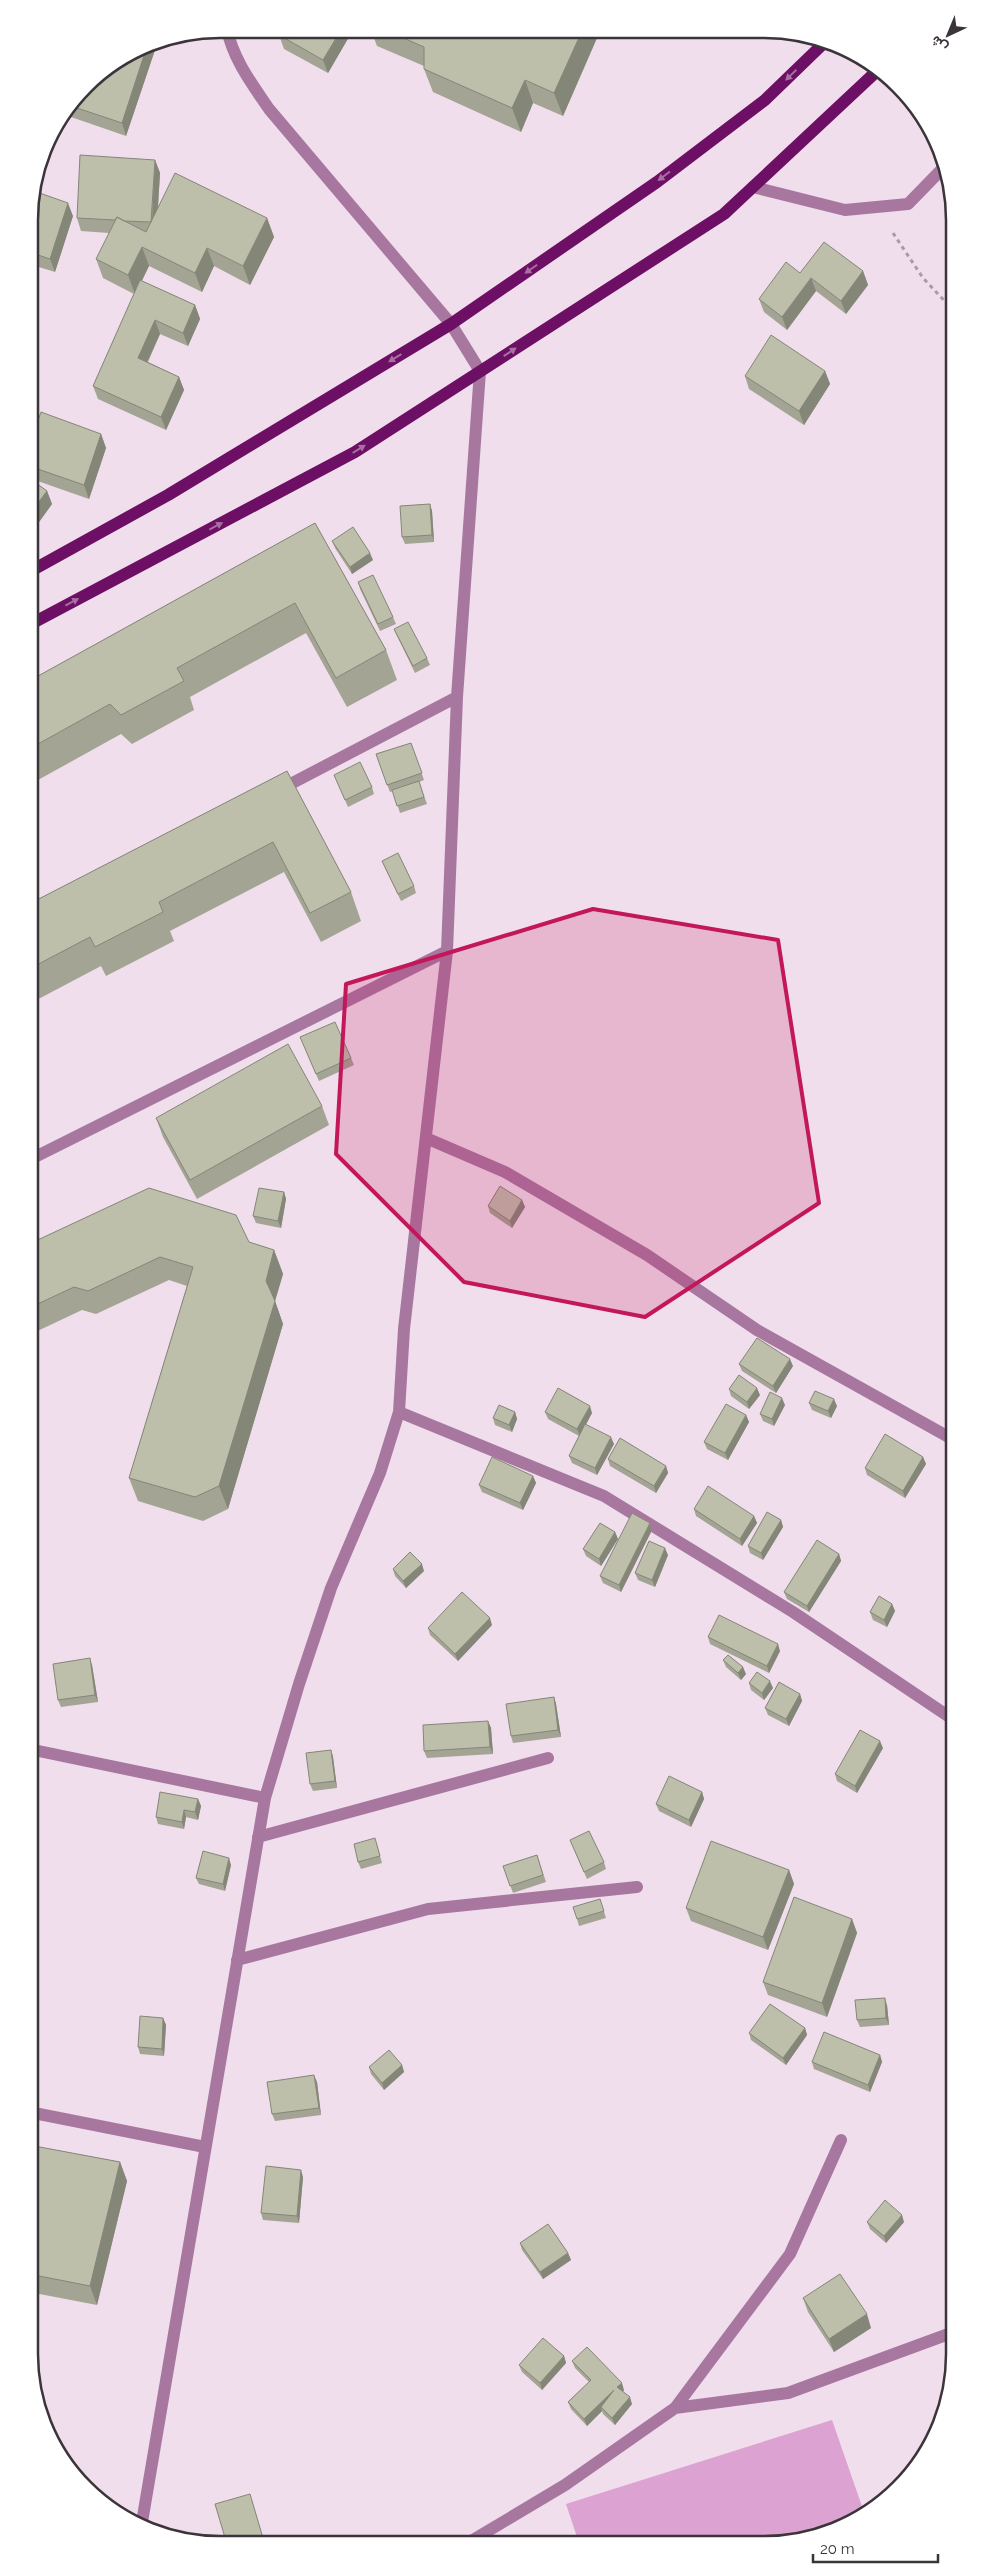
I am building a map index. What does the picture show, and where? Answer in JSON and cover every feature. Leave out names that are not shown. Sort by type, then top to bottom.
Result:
[{"type":"main road","points":[[38,567],[168,496],[452,324],[672,170],[765,100],[820,47]]},
{"type":"main road","points":[[38,619],[355,452],[724,214],[873,74]]},
{"type":"street","points":[[142,2520],[265,1798],[299,1684],[331,1588],[380,1473],[399,1412],[404,1329],[447,951],[457,697],[480,371],[452,324],[269,109],[242,70],[228,38]]},
{"type":"street","points":[[753,187],[845,210],[908,204],[939,172]]},
{"type":"street","points":[[265,798],[457,697]]},
{"type":"street","points":[[38,1156],[447,951]]},
{"type":"street","points":[[426,1138],[505,1172],[647,1255],[757,1330],[946,1436]]},
{"type":"street","points":[[399,1412],[604,1496],[793,1612],[946,1715]]},
{"type":"street","points":[[38,1751],[265,1798]]},
{"type":"street","points":[[258,1837],[548,1758]]},
{"type":"street","points":[[237,1960],[428,1908],[637,1887]]},
{"type":"street","points":[[38,2114],[205,2147]]},
{"type":"street","points":[[480,2536],[565,2485],[675,2408],[790,2254],[842,2140]]},
{"type":"street","points":[[675,2408],[788,2393],[946,2335]]},
{"type":"path","points":[[875,207],[924,278],[946,302]]},
{"type":"highlighted area","points":[[593,909],[778,940],[819,1203],[645,1317],[464,1282],[336,1154],[346,984]]},
{"type":"shaded area","points":[[832,2420],[862,2508],[833,2523],[788,2535],[577,2536],[566,2504]]},
{"type":"building","points":[[284,38],[336,38],[323,60]]},
{"type":"building","points":[[403,38],[579,38],[554,93],[525,80],[512,108],[424,69],[424,47]]},
{"type":"building","points":[[145,53],[122,123],[76,108],[109,75]]},
{"type":"building","points":[[80,155],[155,160],[151,222],[124,221],[117,217],[115,220],[77,218]]},
{"type":"building","points":[[175,173],[267,218],[243,266],[207,248],[195,273],[142,247],[128,275],[96,259],[117,217],[146,232]]},
{"type":"building","points":[[39,193],[68,203],[50,259],[38,255]]},
{"type":"building","points":[[824,242],[863,271],[841,301],[811,278],[782,317],[759,299],[786,262],[800,273]]},
{"type":"building","points":[[140,280],[195,305],[183,333],[155,320],[138,358],[179,377],[161,417],[93,386]]},
{"type":"building","points":[[771,335],[825,371],[799,411],[745,376]]},
{"type":"building","points":[[41,412],[101,434],[84,485],[38,469],[38,420]]},
{"type":"building","points":[[38,484],[47,491],[38,503]]},
{"type":"building","points":[[430,504],[432,535],[402,537],[400,506]]},
{"type":"building","points":[[315,523],[386,650],[336,678],[295,603],[177,668],[184,681],[121,715],[110,704],[38,744],[38,676]]},
{"type":"building","points":[[353,527],[370,553],[350,567],[332,541]]},
{"type":"building","points":[[373,575],[393,617],[378,624],[358,582]]},
{"type":"building","points":[[408,622],[427,658],[413,666],[394,629]]},
{"type":"building","points":[[411,743],[422,773],[387,785],[376,754]]},
{"type":"building","points":[[360,762],[372,787],[345,800],[334,775]]},
{"type":"building","points":[[287,771],[351,892],[310,913],[273,842],[159,902],[163,912],[95,947],[90,937],[38,964],[38,899]]},
{"type":"building","points":[[419,781],[424,797],[397,806],[392,790]]},
{"type":"building","points":[[398,853],[414,886],[398,894],[382,861]]},
{"type":"building","points":[[335,1022],[351,1058],[316,1074],[300,1037]]},
{"type":"building","points":[[288,1044],[322,1106],[190,1180],[156,1118]]},
{"type":"building","points":[[500,1186],[522,1200],[510,1221],[488,1206]]},
{"type":"building","points":[[149,1188],[236,1215],[249,1242],[274,1250],[266,1281],[275,1301],[219,1486],[195,1497],[129,1478],[193,1267],[160,1257],[88,1291],[74,1287],[38,1304],[38,1240]]},
{"type":"building","points":[[259,1188],[284,1192],[278,1221],[253,1216]]},
{"type":"building","points":[[757,1338],[790,1359],[773,1386],[739,1364]]},
{"type":"building","points":[[739,1375],[757,1388],[747,1402],[729,1389]]},
{"type":"building","points":[[558,1388],[590,1406],[577,1429],[545,1412]]},
{"type":"building","points":[[815,1391],[834,1399],[828,1411],[809,1403]]},
{"type":"building","points":[[770,1392],[782,1398],[772,1419],[760,1414]]},
{"type":"building","points":[[726,1404],[746,1415],[725,1453],[704,1442]]},
{"type":"building","points":[[499,1405],[515,1412],[509,1425],[493,1418]]},
{"type":"building","points":[[585,1424],[611,1437],[595,1468],[569,1456]]},
{"type":"building","points":[[885,1434],[923,1457],[903,1491],[865,1468]]},
{"type":"building","points":[[620,1438],[666,1466],[654,1486],[608,1459]]},
{"type":"building","points":[[492,1457],[533,1476],[520,1503],[479,1485]]},
{"type":"building","points":[[708,1486],[754,1516],[740,1539],[694,1509]]},
{"type":"building","points":[[767,1512],[781,1520],[761,1553],[748,1546]]},
{"type":"building","points":[[632,1513],[650,1523],[619,1585],[600,1576]]},
{"type":"building","points":[[600,1523],[615,1532],[599,1559],[583,1549]]},
{"type":"building","points":[[817,1540],[839,1554],[807,1606],[784,1592]]},
{"type":"building","points":[[649,1541],[665,1548],[652,1580],[635,1573]]},
{"type":"building","points":[[410,1552],[422,1564],[403,1581],[393,1569]]},
{"type":"building","points":[[462,1592],[490,1618],[455,1654],[428,1628]]},
{"type":"building","points":[[879,1596],[892,1604],[884,1620],[870,1612]]},
{"type":"building","points":[[719,1615],[778,1644],[767,1666],[708,1637]]},
{"type":"building","points":[[728,1655],[743,1667],[738,1673],[723,1660]]},
{"type":"building","points":[[90,1658],[95,1695],[58,1700],[53,1664]]},
{"type":"building","points":[[757,1672],[770,1681],[762,1693],[749,1683]]},
{"type":"building","points":[[779,1682],[800,1694],[786,1719],[765,1708]]},
{"type":"building","points":[[554,1697],[558,1730],[511,1736],[506,1704]]},
{"type":"building","points":[[488,1721],[490,1747],[424,1751],[423,1725]]},
{"type":"building","points":[[860,1730],[880,1741],[855,1786],[835,1774]]},
{"type":"building","points":[[331,1750],[335,1781],[310,1784],[306,1753]]},
{"type":"building","points":[[669,1776],[702,1792],[689,1820],[656,1804]]},
{"type":"building","points":[[160,1792],[198,1799],[195,1812],[184,1810],[182,1822],[156,1817]]},
{"type":"building","points":[[589,1831],[604,1862],[584,1872],[570,1840]]},
{"type":"building","points":[[375,1838],[380,1856],[358,1862],[354,1844]]},
{"type":"building","points":[[711,1841],[789,1870],[763,1937],[686,1908]]},
{"type":"building","points":[[203,1851],[229,1858],[223,1884],[196,1878]]},
{"type":"building","points":[[537,1855],[543,1875],[510,1886],[503,1866]]},
{"type":"building","points":[[794,1897],[852,1919],[822,2003],[763,1982]]},
{"type":"building","points":[[600,1899],[604,1911],[577,1919],[573,1907]]},
{"type":"building","points":[[885,1998],[886,2018],[857,2020],[855,2000]]},
{"type":"building","points":[[770,2004],[805,2028],[783,2058],[749,2033]]},
{"type":"building","points":[[140,2016],[163,2018],[162,2049],[138,2047]]},
{"type":"building","points":[[824,2032],[880,2055],[868,2085],[812,2062]]},
{"type":"building","points":[[389,2050],[402,2065],[382,2083],[369,2067]]},
{"type":"building","points":[[314,2075],[319,2108],[272,2114],[267,2082]]},
{"type":"building","points":[[38,2147],[120,2162],[90,2286],[38,2276]]},
{"type":"building","points":[[266,2166],[301,2170],[297,2216],[261,2213]]},
{"type":"building","points":[[885,2200],[902,2215],[884,2236],[867,2222]]},
{"type":"building","points":[[548,2224],[568,2253],[540,2272],[520,2243]]},
{"type":"building","points":[[840,2274],[867,2314],[829,2339],[803,2298]]},
{"type":"building","points":[[543,2338],[564,2356],[540,2383],[519,2365]]},
{"type":"building","points":[[587,2347],[622,2383],[617,2387],[630,2397],[612,2418],[601,2407],[614,2390],[584,2419],[568,2402],[591,2380],[572,2361]]},
{"type":"building","points":[[250,2494],[262,2536],[225,2536],[215,2504]]}]
